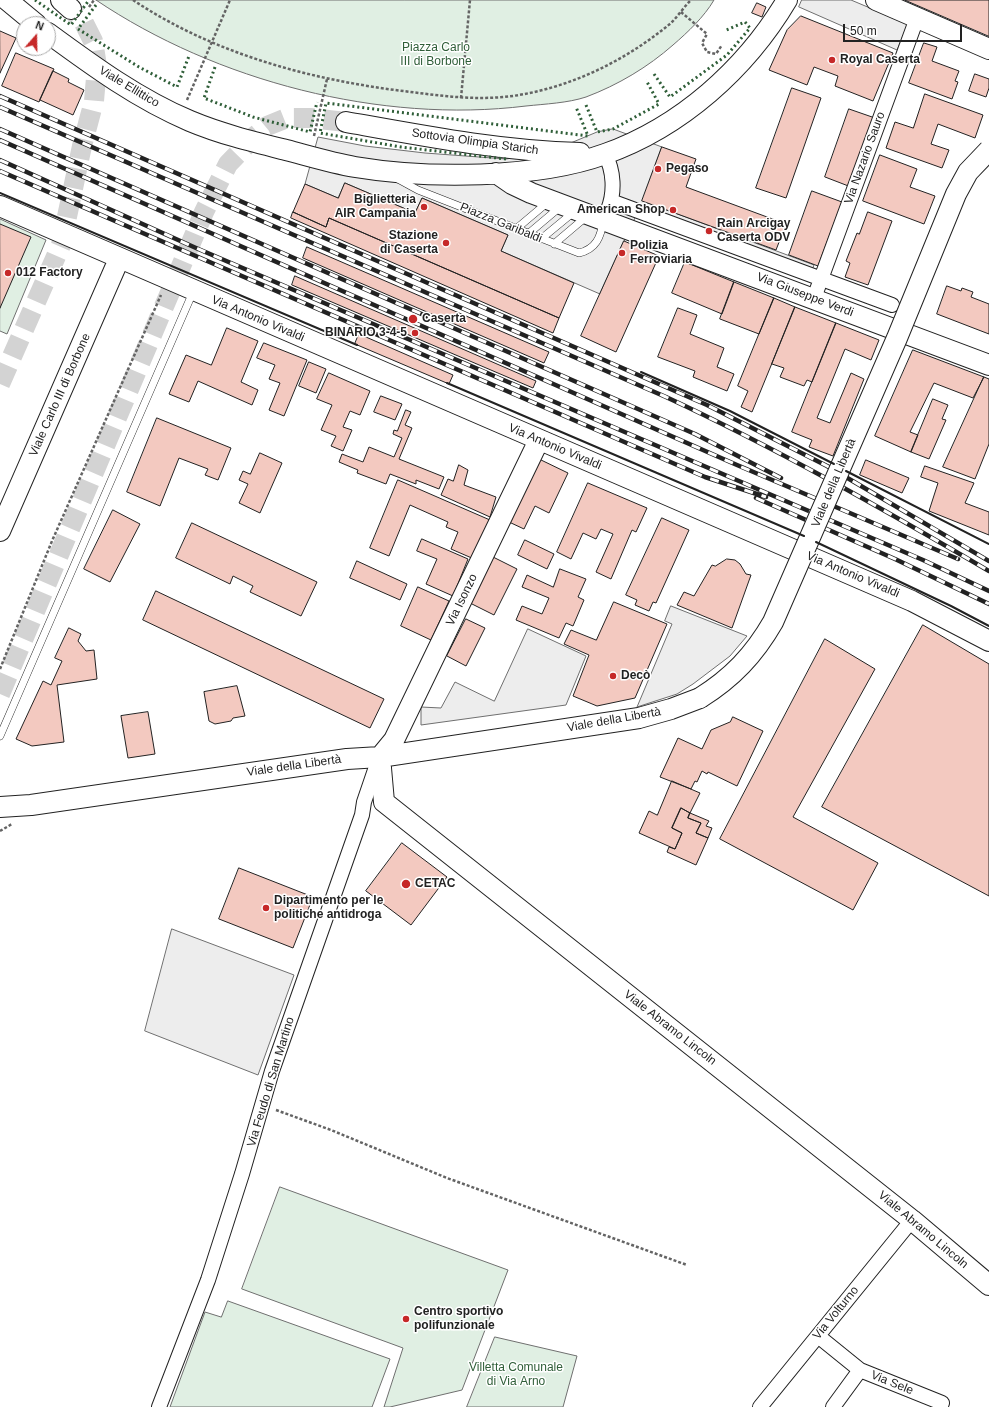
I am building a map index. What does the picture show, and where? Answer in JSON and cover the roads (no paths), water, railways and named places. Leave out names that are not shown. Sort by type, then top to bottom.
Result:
[{"type":"street","points":[[7,0],[26,16]]},
{"type":"street","points":[[605,154],[667,122],[709,92],[756,45],[787,0]]},
{"type":"street","points":[[876,0],[989,49]]},
{"type":"street","name":"Via Nazario Sauro","points":[[814,298],[917,18]]},
{"type":"street","name":"Viale Ellittico","points":[[56,39],[126,88],[180,116],[216,131]]},
{"type":"street","name":"Sottovia Olimpia Starich","points":[[346,122],[495,147],[550,152],[605,154]]},
{"type":"street","name":"Piazza Garibaldi","points":[[216,131],[312,157],[382,171],[496,174],[546,168],[605,154],[610,165],[613,180],[588,211],[517,186],[496,174]]},
{"type":"street","name":"Viale della Libertà","points":[[0,807],[31,804],[347,759],[380,757],[639,718],[671,709],[700,698],[718,687],[745,663],[761,643],[773,622],[897,338],[956,194],[968,172],[989,150]]},
{"type":"street","name":"Via Antonio Vivaldi","points":[[0,206],[912,601],[989,641]]},
{"type":"street","name":"Via Giuseppe Verdi","points":[[588,211],[821,279],[892,305]]},
{"type":"street","name":"Via Giuseppe Verdi","points":[[588,211],[989,366]]},
{"type":"street","name":"Viale Carlo III di Borbone","points":[[0,531],[119,258]]},
{"type":"street","name":"Via Isonzo","points":[[380,757],[394,740],[539,440]]},
{"type":"street","name":"Via Feudo di San Martino","points":[[159,1407],[208,1280],[242,1174],[272,1071],[362,815],[364,802],[380,757]]},
{"type":"street","name":"Viale Abramo Lincoln","points":[[380,757],[384,802],[912,1220],[989,1285]]},
{"type":"street","points":[[9,819],[31,804]]},
{"type":"street","name":"Via Volturno","points":[[760,1407],[912,1220]]},
{"type":"street","name":"Via Sele","points":[[818,1336],[860,1370],[942,1403],[940,1407]]},
{"type":"street","name":"Via Sele","points":[[833,1407],[860,1370]]},
{"type":"lane","name":"Piazza Garibaldi","points":[[382,171],[418,190],[579,253],[589,251],[596,243],[588,211]]},
{"type":"lane","points":[[516,229],[588,211]]},
{"type":"lane","points":[[528,234],[588,211]]},
{"type":"lane","points":[[541,239],[588,211]]},
{"type":"lane","points":[[554,244],[588,211]]},
{"type":"lane","points":[[0,736],[194,291]]},
{"type":"tunnel","points":[[0,384],[61,245],[82,146],[94,101],[97,66],[93,41],[83,21],[71,9]]},
{"type":"tunnel","points":[[0,694],[204,212],[228,164],[255,136],[267,126],[287,118],[310,118],[346,122]]},
{"type":"railway","points":[[0,96],[707,405],[827,466],[989,561]]},
{"type":"railway","points":[[0,107],[666,397],[749,437],[830,480],[989,571]]},
{"type":"railway","points":[[0,129],[695,434],[781,478]]},
{"type":"railway","points":[[0,140],[737,465],[958,559]]},
{"type":"railway","points":[[0,160],[196,248],[923,560],[989,591]]},
{"type":"railway","points":[[0,171],[705,477],[766,497]]},
{"type":"railway","points":[[756,498],[895,559],[989,604]]},
{"type":"place","name":"Royal Caserta","points":[[832,60]]},
{"type":"place","name":"Pegaso","points":[[658,169]]},
{"type":"place","name":"Biglietteria AIR Campania","points":[[424,207]]},
{"type":"place","name":"American Shop","points":[[673,210]]},
{"type":"place","name":"Rain Arcigay Caserta ODV","points":[[709,231]]},
{"type":"place","name":"Stazione di Caserta","points":[[446,243]]},
{"type":"place","name":"Polizia Ferroviaria","points":[[622,253]]},
{"type":"place","name":"012 Factory","points":[[8,273]]},
{"type":"place","name":"Caserta","points":[[413,319]]},
{"type":"place","name":"BINARIO 3-4-5","points":[[415,333]]},
{"type":"place","name":"Decò","points":[[613,676]]},
{"type":"place","name":"CETAC","points":[[406,884]]},
{"type":"place","name":"Dipartimento per le politiche antidroga","points":[[266,908]]},
{"type":"place","name":"Centro sportivo polifunzionale","points":[[406,1319]]},
{"type":"park label","name":"Piazza Carlo III di Borbone","points":[[436,55]]},
{"type":"park label","name":"Villetta Comunale di Via Arno","points":[[516,1375]]}]
